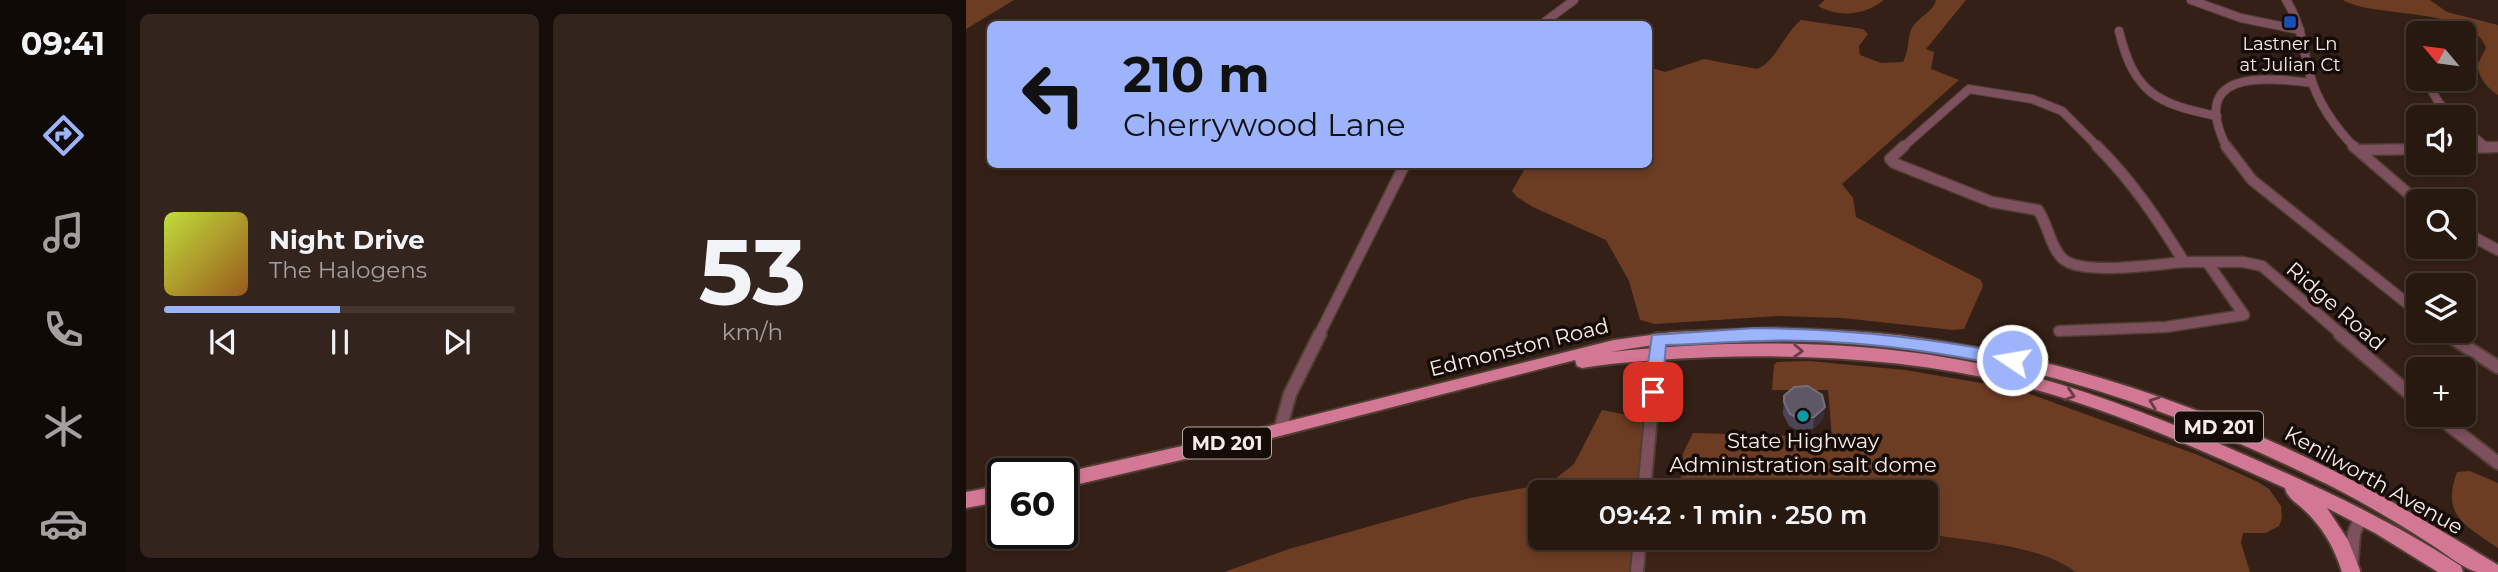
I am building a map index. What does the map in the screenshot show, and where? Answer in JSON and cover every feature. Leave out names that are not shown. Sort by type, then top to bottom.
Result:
[{"type":"main road","name":"Kenilworth Avenue","points":[[1657,347],[1768,334],[1858,337],[1941,347],[2052,369],[2160,403],[2247,438],[2350,487],[2493,572]]},
{"type":"main road","name":"Edmonston Road","points":[[1078,477],[1280,430],[1597,349],[1657,347]]},
{"type":"main road","name":"Kenilworth Avenue","points":[[1657,347],[1850,352],[1972,369],[2041,386],[2095,403],[2269,473],[2361,517],[2454,572]]},
{"type":"main road","points":[[2269,473],[2305,498],[2330,523],[2346,553],[2351,571]]},
{"type":"main road","points":[[966,500],[987,496]]},
{"type":"main road","points":[[2361,517],[2365,514],[2384,517],[2436,537]]},
{"type":"street","points":[[1546,21],[1574,0]]},
{"type":"street","points":[[2191,0],[2241,18],[2300,30]]},
{"type":"street","points":[[2286,0],[2300,30],[2312,83],[2329,114],[2359,150],[2406,191]]},
{"type":"street","points":[[2119,31],[2129,69],[2144,90],[2173,106],[2217,116]]},
{"type":"street","points":[[2312,83],[2273,78],[2238,82],[2220,93],[2216,104],[2223,143],[2243,171],[2406,302]]},
{"type":"street","points":[[2059,331],[2166,327],[2244,315],[2207,262],[2184,263],[2072,265],[2062,258],[2038,210],[1985,200],[1890,159],[1969,89],[2016,96],[2050,105],[2069,117],[2125,174],[2149,205],[2184,263]]},
{"type":"street","points":[[2476,138],[2487,148]]},
{"type":"street","points":[[2476,148],[2498,147]]},
{"type":"street","points":[[2359,150],[2406,149]]},
{"type":"street","points":[[1280,430],[1290,394],[1403,168]]},
{"type":"street","points":[[2476,238],[2498,250]]},
{"type":"street","name":"Ridge Road","points":[[2207,262],[2240,260],[2262,266],[2406,391]]},
{"type":"street","points":[[2461,343],[2498,367]]},
{"type":"street","points":[[1645,480],[1657,347]]},
{"type":"street","points":[[2452,427],[2498,463]]},
{"type":"street","points":[[2351,571],[2354,533],[2361,517]]},
{"type":"street","points":[[1637,572],[1639,550]]},
{"type":"shaded area","points":[[966,0],[1014,0],[966,29]]},
{"type":"shaded area","points":[[1825,0],[1884,0],[1861,12],[1844,13],[1818,6]]},
{"type":"shaded area","points":[[1936,0],[1966,0],[1926,49],[1934,52],[1931,69],[1959,80],[1842,184],[1853,198],[1856,217],[1981,280],[1983,286],[1964,329],[1842,318],[1778,316],[1655,324],[1640,320],[1629,281],[1606,240],[1533,207],[1512,191],[1525,168],[1652,168],[1652,68],[1665,72],[1704,59],[1757,69],[1775,54],[1801,20],[1863,29],[1868,34],[1859,46],[1860,55],[1881,63],[1903,62],[1911,30]]},
{"type":"shaded area","points":[[2343,0],[2430,0],[2447,12],[2498,25],[2498,95],[2484,82],[2478,70],[2477,65],[2486,48],[2476,34],[2476,21],[2450,21],[2358,6]]},
{"type":"shaded area","points":[[1809,361],[1905,370],[2016,389],[2198,455],[2258,482],[2269,489],[2281,506],[2282,518],[2279,526],[2266,533],[2243,533],[2241,543],[2250,572],[2075,572],[2062,563],[2025,550],[1938,536],[1938,480],[1681,480],[1683,453],[1693,433],[1832,437],[1828,390],[1772,390],[1774,365],[1777,362]]},
{"type":"shaded area","points":[[1602,410],[1651,420],[1645,480],[1554,480],[1574,464]]},
{"type":"shaded area","points":[[2470,471],[2498,483],[2498,548],[2475,533],[2459,518],[2454,509],[2452,499],[2457,472]]},
{"type":"shaded area","points":[[1528,487],[1528,550],[1639,550],[1637,572],[1224,572],[1289,549],[1470,498]]},
{"type":"shaded area","points":[[1938,536],[1997,544],[2050,558],[2062,562],[2074,572],[1637,572],[1639,550],[1938,550]]},
{"type":"building","points":[[1808,386],[1822,395],[1825,407],[1814,417],[1798,418],[1790,414],[1784,396],[1794,387]]},
{"type":"place","name":"Lastner Ln at Julian Ct","points":[[2290,22]]},
{"type":"place","name":"State Highway Administration salt dome","points":[[1803,416]]},
{"type":"route","points":[[1653,392],[1658,340],[1705,336],[1832,335],[1941,347],[2012,360]]}]
